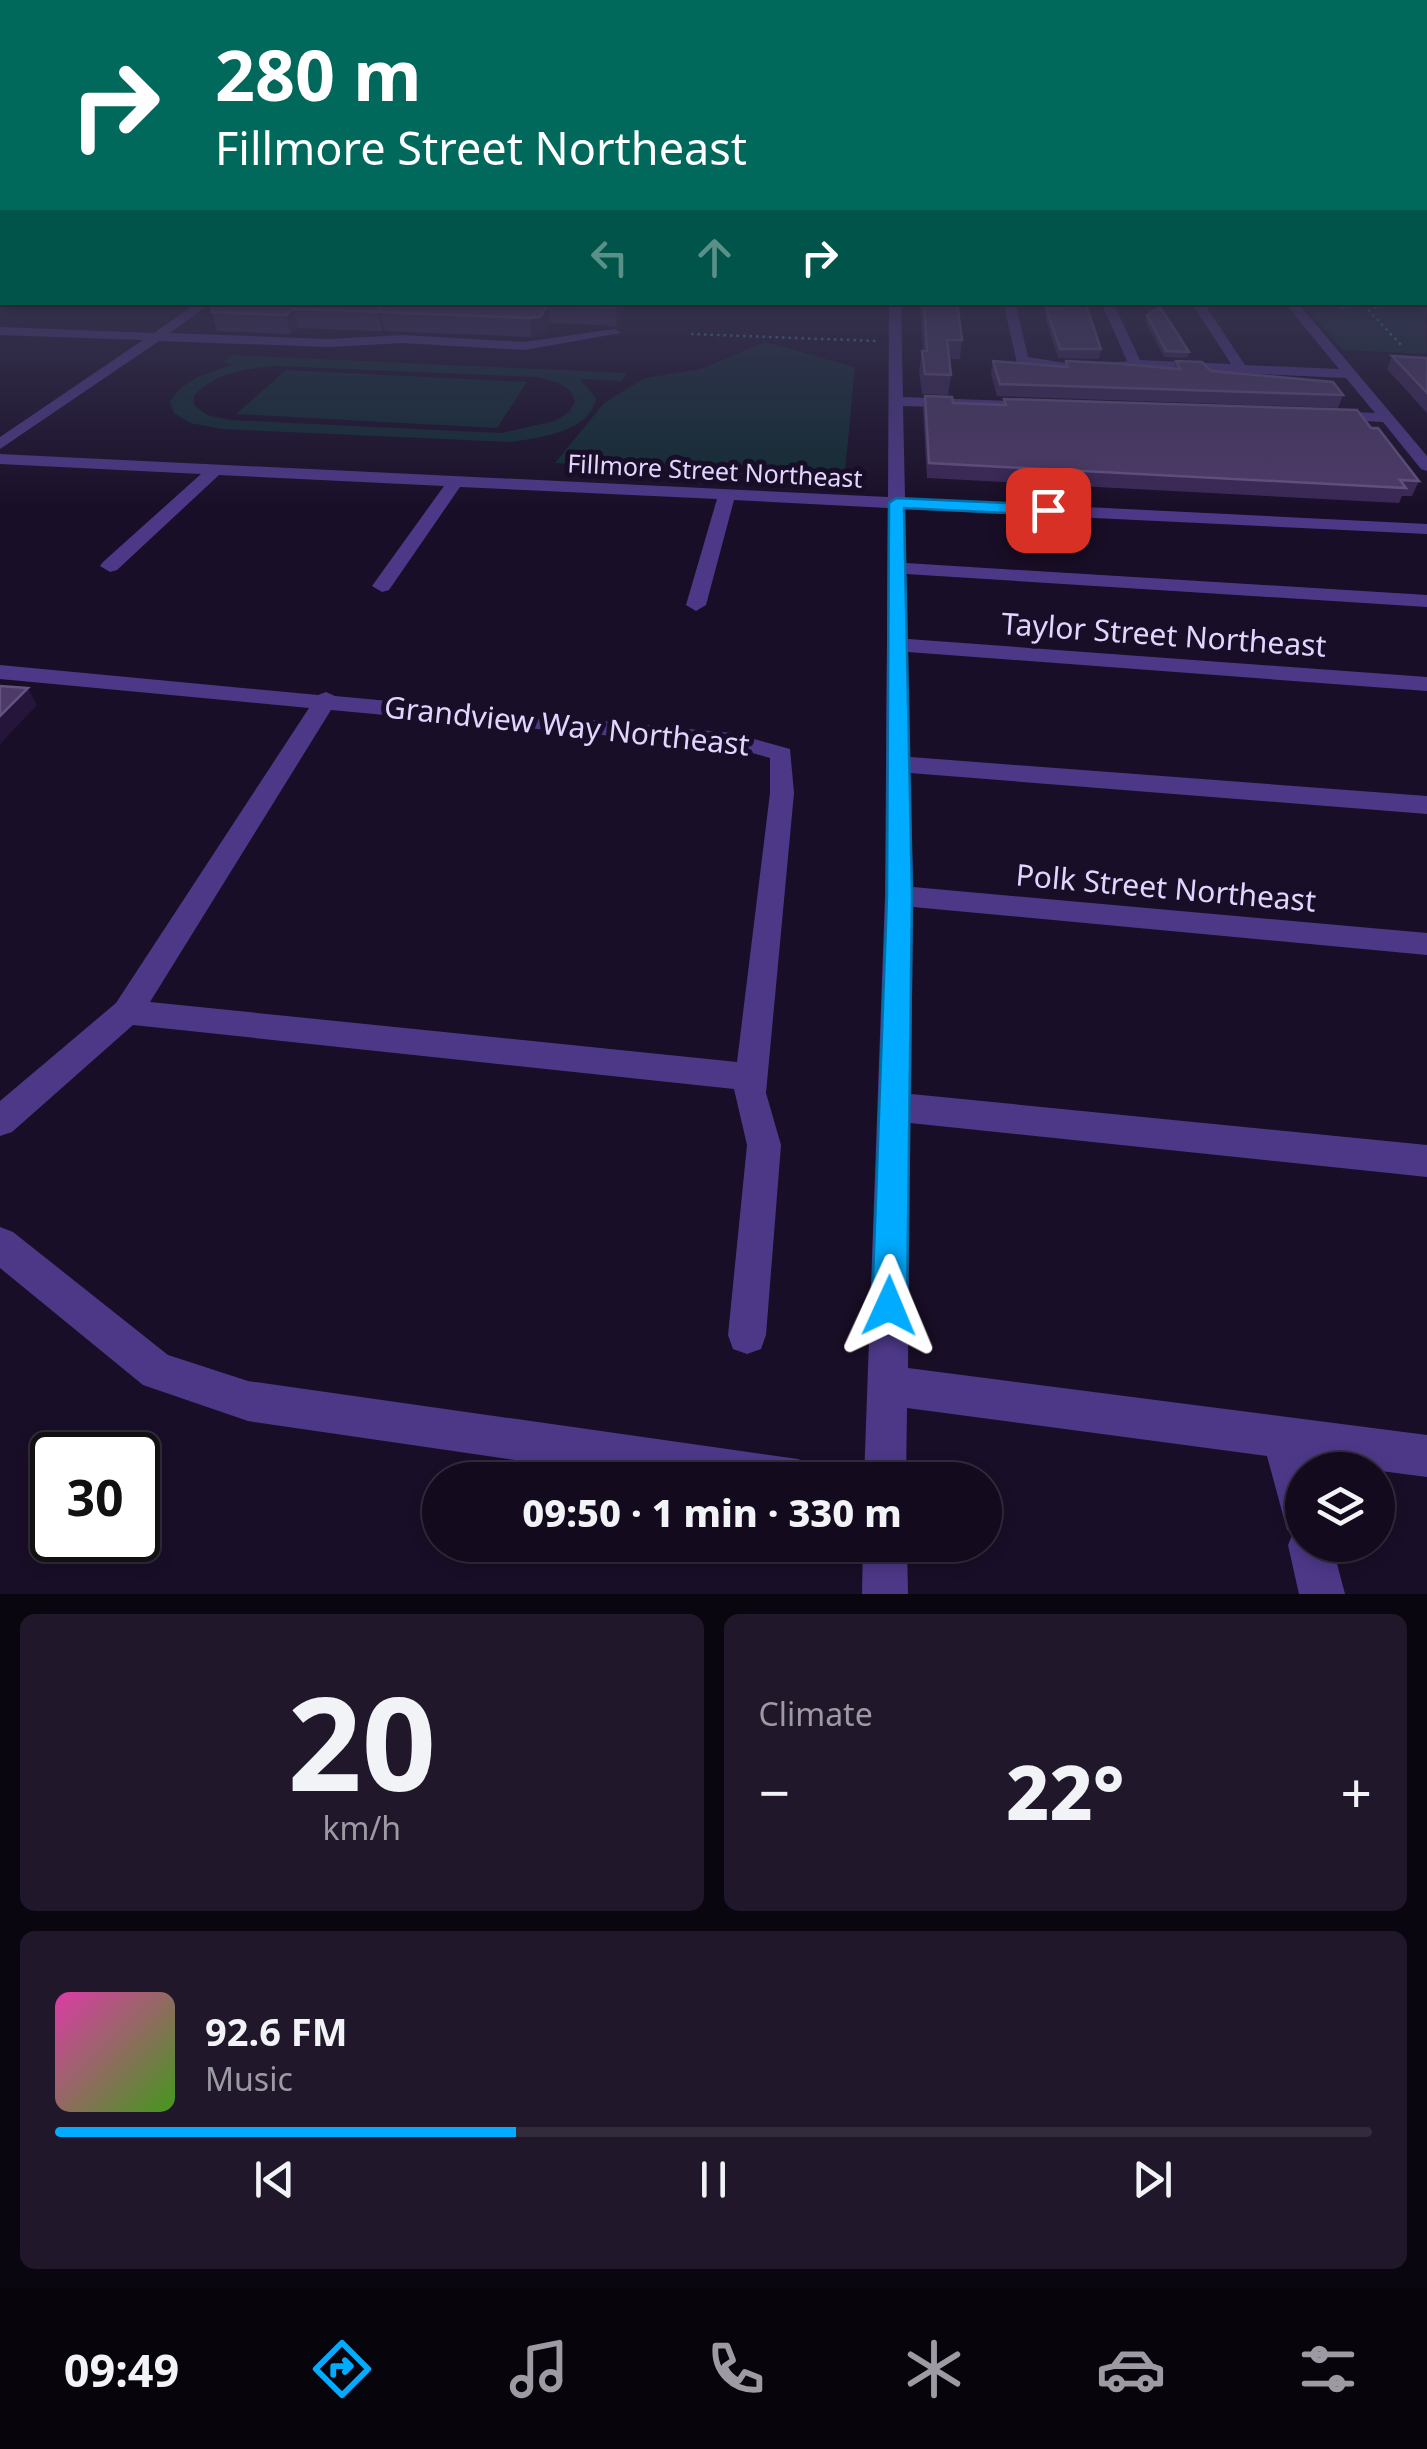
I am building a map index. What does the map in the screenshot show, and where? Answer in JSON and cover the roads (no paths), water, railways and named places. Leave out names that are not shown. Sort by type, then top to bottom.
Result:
[{"type":"street","points":[[0,444],[8,433],[119,361]]},
{"type":"street","points":[[885,1462],[899,896],[895,361]]},
{"type":"street","points":[[1026,361],[1074,367]]},
{"type":"street","points":[[1236,361],[1241,369]]},
{"type":"street","points":[[1339,361],[1427,466]]},
{"type":"street","points":[[1093,368],[1129,368],[1135,364],[1350,374]]},
{"type":"street","points":[[896,401],[1053,406]]},
{"type":"street","points":[[1309,416],[1387,418]]},
{"type":"street","name":"Fillmore Street Northeast","points":[[0,459],[1427,528]]},
{"type":"street","points":[[110,566],[216,470]]},
{"type":"street","points":[[382,586],[454,483]]},
{"type":"street","points":[[696,605],[726,497]]},
{"type":"street","points":[[897,568],[1427,601]]},
{"type":"street","name":"Taylor Street Northeast","points":[[898,645],[1427,684]]},
{"type":"street","points":[[0,672],[326,700],[127,1012],[0,1121]]},
{"type":"street","name":"Grandview Way Northeast","points":[[326,700],[732,740],[782,754],[782,793],[750,1093],[764,1146],[748,1334]]},
{"type":"street","points":[[898,764],[1427,805]]},
{"type":"street","name":"Polk Street Northeast","points":[[899,896],[1427,944]]},
{"type":"street","points":[[127,1012],[752,1077]]},
{"type":"street","points":[[894,1107],[1427,1161]]},
{"type":"street","points":[[0,1246],[157,1371],[248,1401],[673,1462]]},
{"type":"street","points":[[887,1385],[1427,1456]]},
{"type":"street","points":[[1284,1438],[1287,1452]]},
{"type":"street","points":[[885,1562],[885,1594]]},
{"type":"street","points":[[1314,1562],[1322,1594]]}]
